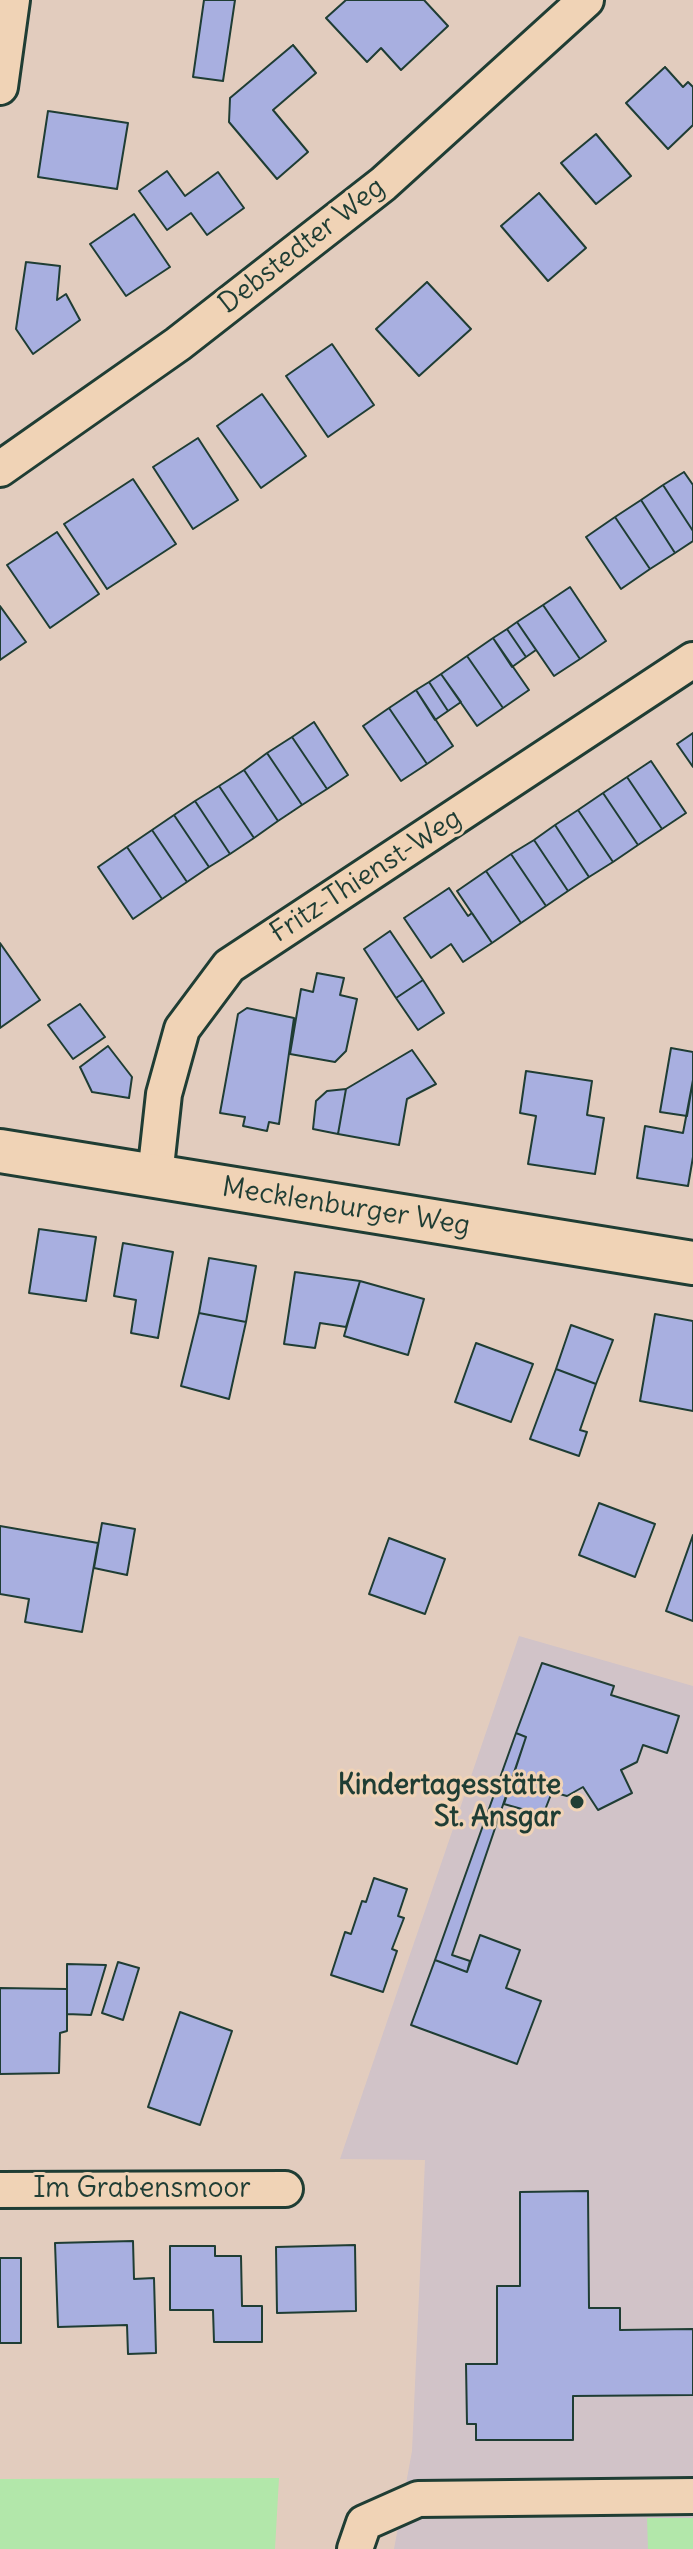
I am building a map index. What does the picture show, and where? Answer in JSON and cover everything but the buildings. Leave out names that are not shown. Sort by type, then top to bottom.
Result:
[{"type":"street","points":[[0,87],[2,52],[12,0]]},
{"type":"street","name":"Debstedter Weg","points":[[0,469],[178,344],[383,184],[586,0]]},
{"type":"street","name":"Fritz-Thienst-Weg","points":[[155,1176],[164,1094],[182,1029],[229,966],[693,660]]},
{"type":"street","name":"Mecklenburger Weg","points":[[0,1151],[693,1263]]},
{"type":"street","name":"Im Grabensmoor","points":[[0,2190],[285,2189]]},
{"type":"street","points":[[355,2549],[364,2523],[418,2499],[693,2496]]},
{"type":"shaded area","points":[[519,1636],[693,1686],[693,2549],[394,2549],[412,2451],[425,2160],[340,2159]]},
{"type":"green space","points":[[279,2478],[275,2549],[0,2549],[0,2479]]},
{"type":"green space","points":[[647,2518],[693,2518],[693,2549],[648,2549]]},
{"type":"place","name":"Kindertagesstätte St. Ansgar","points":[[577,1802]]}]
